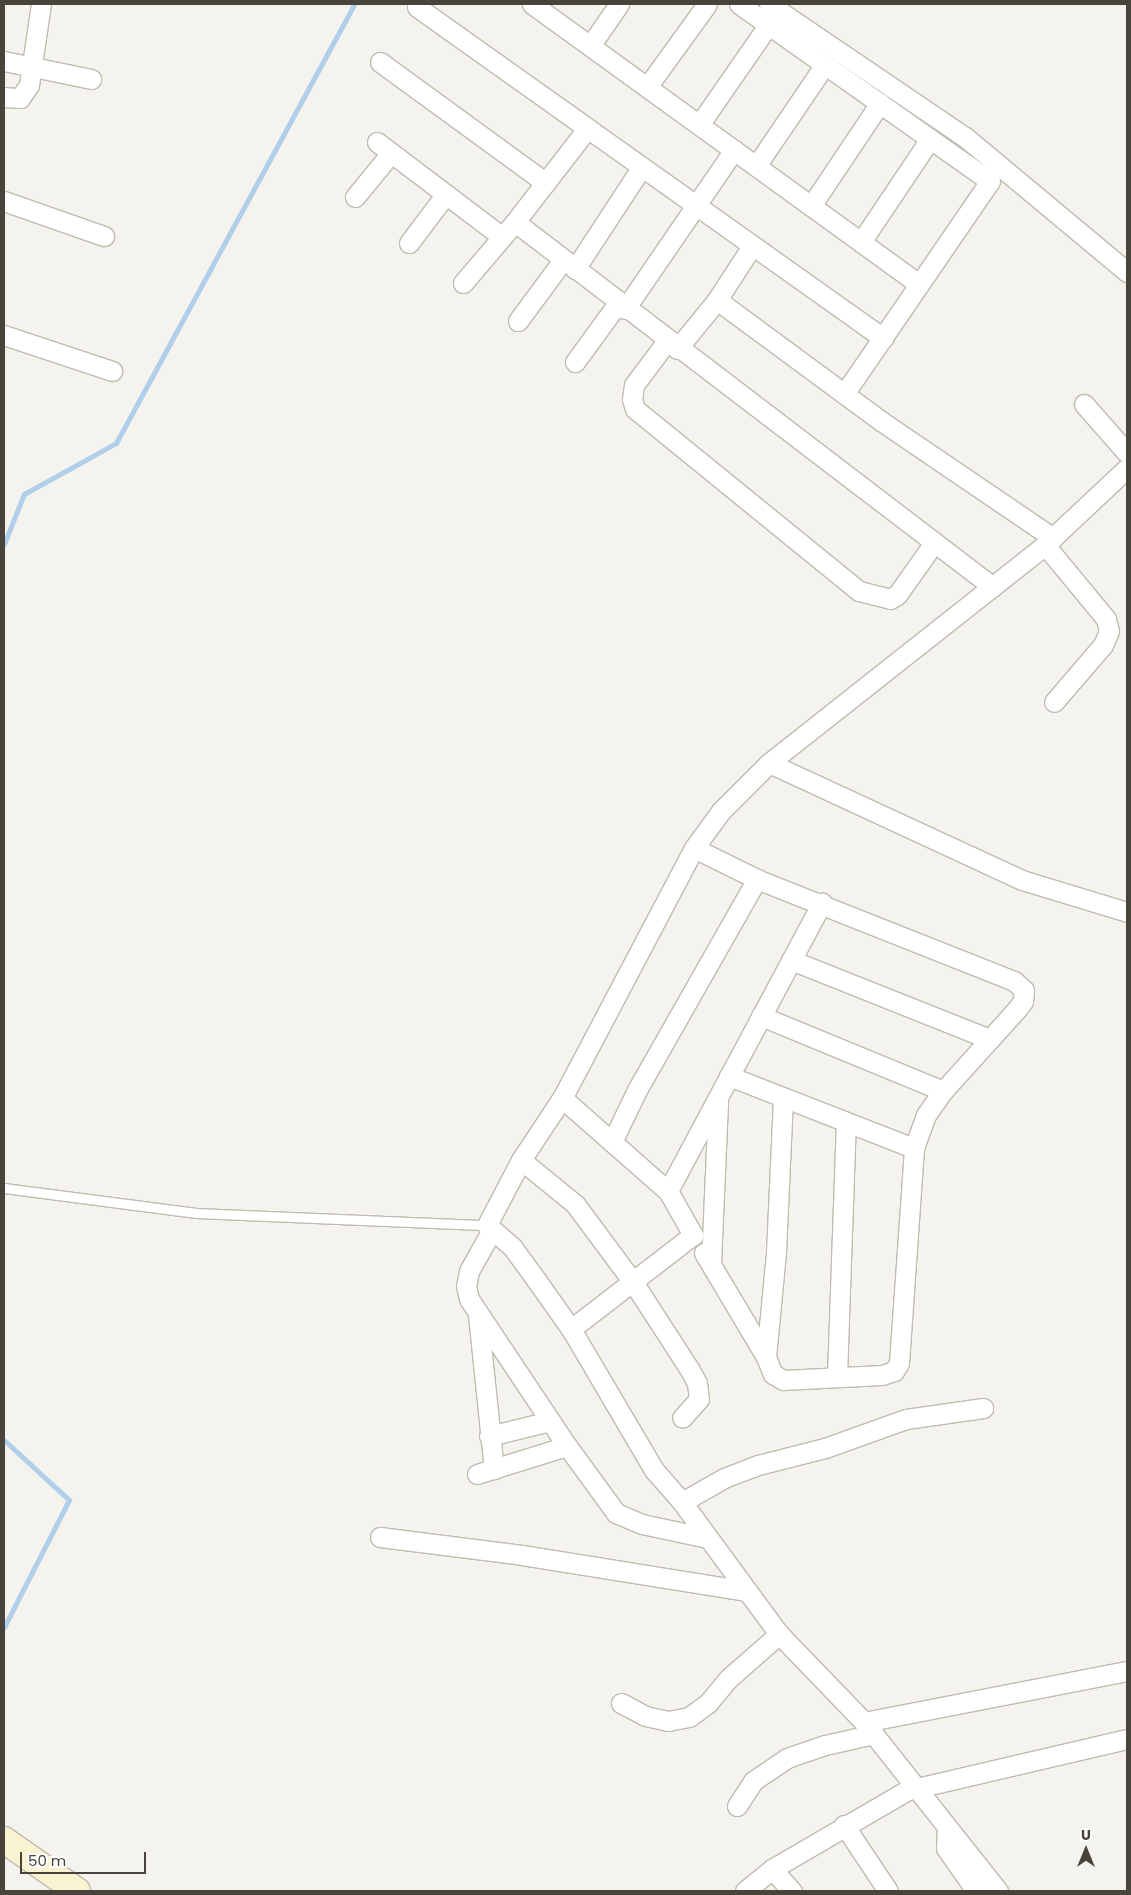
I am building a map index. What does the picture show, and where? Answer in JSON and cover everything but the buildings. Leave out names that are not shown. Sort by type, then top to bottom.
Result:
[{"type":"main road","points":[[4,1840],[77,1891]]},
{"type":"street","points":[[4,97],[12,99],[24,93],[33,67],[40,4]]},
{"type":"street","points":[[535,4],[590,46],[920,284]]},
{"type":"street","points":[[590,46],[619,4]]},
{"type":"street","points":[[647,87],[707,4]]},
{"type":"street","points":[[739,4],[769,24],[824,66],[990,181],[844,394]]},
{"type":"street","points":[[768,4],[964,137],[1127,272]]},
{"type":"street","points":[[417,7],[693,206],[882,338]]},
{"type":"street","points":[[699,125],[769,24]]},
{"type":"street","points":[[4,61],[90,79]]},
{"type":"street","points":[[380,62],[546,183]]},
{"type":"street","points":[[756,166],[824,66]]},
{"type":"street","points":[[811,206],[880,103]]},
{"type":"street","points":[[463,283],[515,222],[587,129]]},
{"type":"street","points":[[861,242],[930,139]]},
{"type":"street","points":[[355,197],[384,148],[502,237]]},
{"type":"street","points":[[575,362],[621,306],[734,150]]},
{"type":"street","points":[[518,321],[569,265],[641,168]]},
{"type":"street","points":[[409,243],[446,194]]},
{"type":"street","points":[[4,202],[104,236]]},
{"type":"street","points":[[515,222],[672,345],[993,587]]},
{"type":"street","points":[[752,246],[717,300],[634,385],[632,399],[635,409],[859,591],[890,599],[897,595],[934,543]]},
{"type":"street","points":[[717,300],[1049,542],[1106,619],[1109,631],[1103,645],[1054,702]]},
{"type":"street","points":[[4,335],[112,371]]},
{"type":"street","points":[[1084,404],[1127,453]]},
{"type":"street","points":[[708,1538],[642,1524],[616,1513],[567,1446],[469,1299],[466,1286],[470,1271],[521,1160],[562,1098],[694,848],[721,811],[769,763],[1049,542],[1127,468]]},
{"type":"street","points":[[769,763],[1022,880],[1127,912]]},
{"type":"street","points":[[562,1098],[668,1191],[766,1357],[773,1374],[783,1380],[802,1381],[837,1376],[882,1375],[894,1371],[899,1364],[914,1148],[926,1115],[943,1091],[1023,1001],[1024,990],[1014,981],[822,903],[757,879],[694,848]]},
{"type":"street","points":[[612,1142],[637,1090],[757,879]]},
{"type":"street","points":[[668,1191],[822,903]]},
{"type":"street","points":[[791,960],[990,1039]]},
{"type":"street","points":[[761,1016],[943,1091]]},
{"type":"street","points":[[729,1076],[846,1124],[914,1148]]},
{"type":"street","points":[[711,1263],[718,1098]]},
{"type":"street","points":[[766,1357],[776,1253],[783,1098]]},
{"type":"street","points":[[837,1376],[846,1124]]},
{"type":"street","points":[[521,1160],[575,1204],[633,1282],[697,1382],[698,1404],[682,1418]]},
{"type":"street","points":[[490,1227],[513,1248],[572,1329],[654,1470],[682,1502],[779,1634],[869,1728],[918,1787],[947,1828],[998,1891]]},
{"type":"street","points":[[572,1329],[693,1235]]},
{"type":"street","points":[[478,1312],[490,1436],[486,1472],[567,1446]]},
{"type":"street","points":[[682,1502],[724,1478],[758,1465],[825,1448],[906,1419],[983,1408]]},
{"type":"street","points":[[490,1436],[550,1421]]},
{"type":"street","points":[[380,1538],[522,1555],[747,1591]]},
{"type":"street","points":[[620,1703],[645,1716],[668,1721],[689,1717],[708,1703],[729,1678],[779,1634]]},
{"type":"street","points":[[737,1806],[754,1781],[787,1758],[869,1728],[1127,1671]]},
{"type":"street","points":[[745,1891],[772,1869],[844,1825],[918,1787],[1127,1739]]},
{"type":"street","points":[[844,1825],[888,1891]]},
{"type":"street","points":[[947,1828],[946,1848],[976,1891]]},
{"type":"street","points":[[772,1869],[792,1891]]},
{"type":"lane","points":[[4,1188],[196,1213],[490,1227]]},
{"type":"waterway","points":[[4,544],[24,494],[116,443],[354,4]]},
{"type":"waterway","points":[[4,1440],[69,1500],[4,1627]]}]
